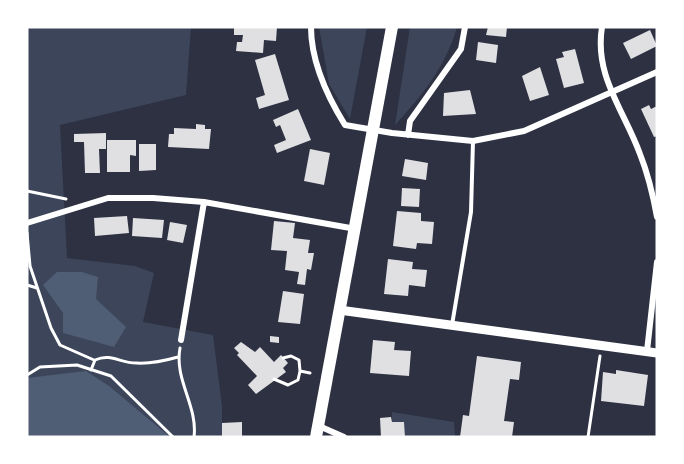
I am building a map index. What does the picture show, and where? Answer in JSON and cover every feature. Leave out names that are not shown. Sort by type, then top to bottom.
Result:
[{"type":"main road","points":[[317,431],[392,27]]},
{"type":"street","points":[[311,27],[314,56],[336,110],[345,125],[374,131],[473,141],[524,131],[611,95],[657,72]]},
{"type":"street","points":[[408,135],[410,121],[461,49],[465,27]]},
{"type":"street","points":[[602,27],[600,53],[611,95],[640,152],[657,216]]},
{"type":"street","points":[[27,223],[108,198],[204,202],[356,229]]},
{"type":"street","points":[[181,340],[204,202]]},
{"type":"street","points":[[339,310],[652,352],[657,262]]},
{"type":"street","points":[[317,431],[344,437]]},
{"type":"lane","points":[[452,326],[471,212],[473,141]]},
{"type":"path","points":[[27,191],[52,194]]},
{"type":"path","points":[[27,233],[30,266],[42,306],[60,345],[94,360],[109,356],[132,363],[158,363],[178,357],[180,379],[193,414],[194,437]]},
{"type":"path","points":[[27,285],[37,288]]},
{"type":"path","points":[[588,437],[602,345]]},
{"type":"path","points":[[274,380],[284,385],[294,384],[300,371],[298,360],[291,356],[283,358]]},
{"type":"path","points":[[91,370],[94,360]]},
{"type":"path","points":[[27,375],[40,367],[77,365],[111,376],[173,437]]},
{"type":"path","points":[[300,371],[310,374]]},
{"type":"shaded area","points":[[27,27],[191,27],[186,95],[60,125],[67,258],[135,266],[154,273],[143,322],[213,335],[222,406],[222,437],[27,437]]},
{"type":"shaded area","points":[[319,27],[367,27],[350,119],[329,84]]},
{"type":"shaded area","points":[[410,27],[457,27],[440,68],[415,103],[395,125]]},
{"type":"shaded area","points":[[57,272],[82,272],[98,277],[96,299],[126,327],[114,347],[63,333],[63,313],[43,285]]},
{"type":"shaded area","points":[[86,371],[109,386],[170,437],[27,437],[27,378]]},
{"type":"shaded area","points":[[392,412],[454,422],[455,437],[405,437],[404,422],[392,422]]},
{"type":"building","points":[[234,27],[277,27],[276,41],[264,40],[263,53],[236,51],[237,42],[242,42],[243,35],[234,35]]},
{"type":"building","points":[[488,27],[507,27],[506,37],[486,35]]},
{"type":"building","points":[[650,30],[657,46],[631,59],[623,43]]},
{"type":"building","points":[[478,42],[498,45],[496,63],[476,60]]},
{"type":"building","points":[[575,49],[584,83],[564,88],[556,59],[564,57],[562,52]]},
{"type":"building","points":[[275,54],[289,100],[259,109],[256,98],[265,95],[255,60]]},
{"type":"building","points":[[540,67],[549,95],[530,101],[522,76]]},
{"type":"building","points":[[470,90],[476,114],[443,116],[444,93]]},
{"type":"building","points":[[649,105],[651,109],[657,106],[657,136],[654,137],[641,109]]},
{"type":"building","points":[[298,109],[311,140],[277,153],[274,145],[286,140],[280,125],[276,127],[273,120]]},
{"type":"building","points":[[196,124],[205,125],[205,129],[211,129],[209,149],[168,147],[169,134],[174,134],[174,128],[196,129]]},
{"type":"building","points":[[106,133],[106,149],[99,149],[100,173],[85,173],[84,142],[74,142],[74,134]]},
{"type":"building","points":[[107,140],[136,140],[136,156],[130,155],[130,172],[107,172]]},
{"type":"building","points":[[139,144],[156,144],[156,170],[139,171]]},
{"type":"building","points":[[310,149],[330,153],[324,185],[304,181]]},
{"type":"building","points":[[405,159],[428,163],[426,180],[402,176]]},
{"type":"building","points":[[402,188],[420,189],[419,207],[401,206]]},
{"type":"building","points":[[397,211],[421,213],[421,221],[434,222],[432,244],[417,243],[416,249],[393,246]]},
{"type":"building","points":[[127,216],[129,233],[95,236],[94,218]]},
{"type":"building","points":[[133,218],[164,220],[162,238],[132,236]]},
{"type":"building","points":[[274,221],[295,223],[293,238],[310,240],[308,253],[314,253],[311,270],[307,269],[305,285],[297,284],[299,272],[285,270],[287,251],[271,250]]},
{"type":"building","points":[[170,222],[187,225],[183,243],[167,240]]},
{"type":"building","points":[[388,259],[413,262],[412,269],[427,270],[425,287],[409,285],[408,296],[384,294]]},
{"type":"building","points":[[283,291],[304,294],[300,324],[278,322]]},
{"type":"building","points":[[270,336],[279,337],[279,343],[270,342]]},
{"type":"building","points":[[373,340],[395,342],[394,350],[411,351],[409,376],[370,373]]},
{"type":"building","points":[[241,342],[255,352],[260,347],[274,362],[281,355],[288,363],[283,368],[286,372],[256,394],[248,385],[257,376],[237,355],[239,353],[234,348]]},
{"type":"building","points":[[477,356],[521,362],[519,380],[510,379],[504,421],[514,422],[512,437],[460,437],[463,415],[469,416]]},
{"type":"building","points":[[616,370],[648,375],[644,406],[601,401],[603,372],[616,374]]},
{"type":"building","points":[[391,417],[392,422],[404,422],[405,437],[381,437],[380,418]]},
{"type":"building","points":[[242,422],[242,436],[222,436],[222,423]]}]
